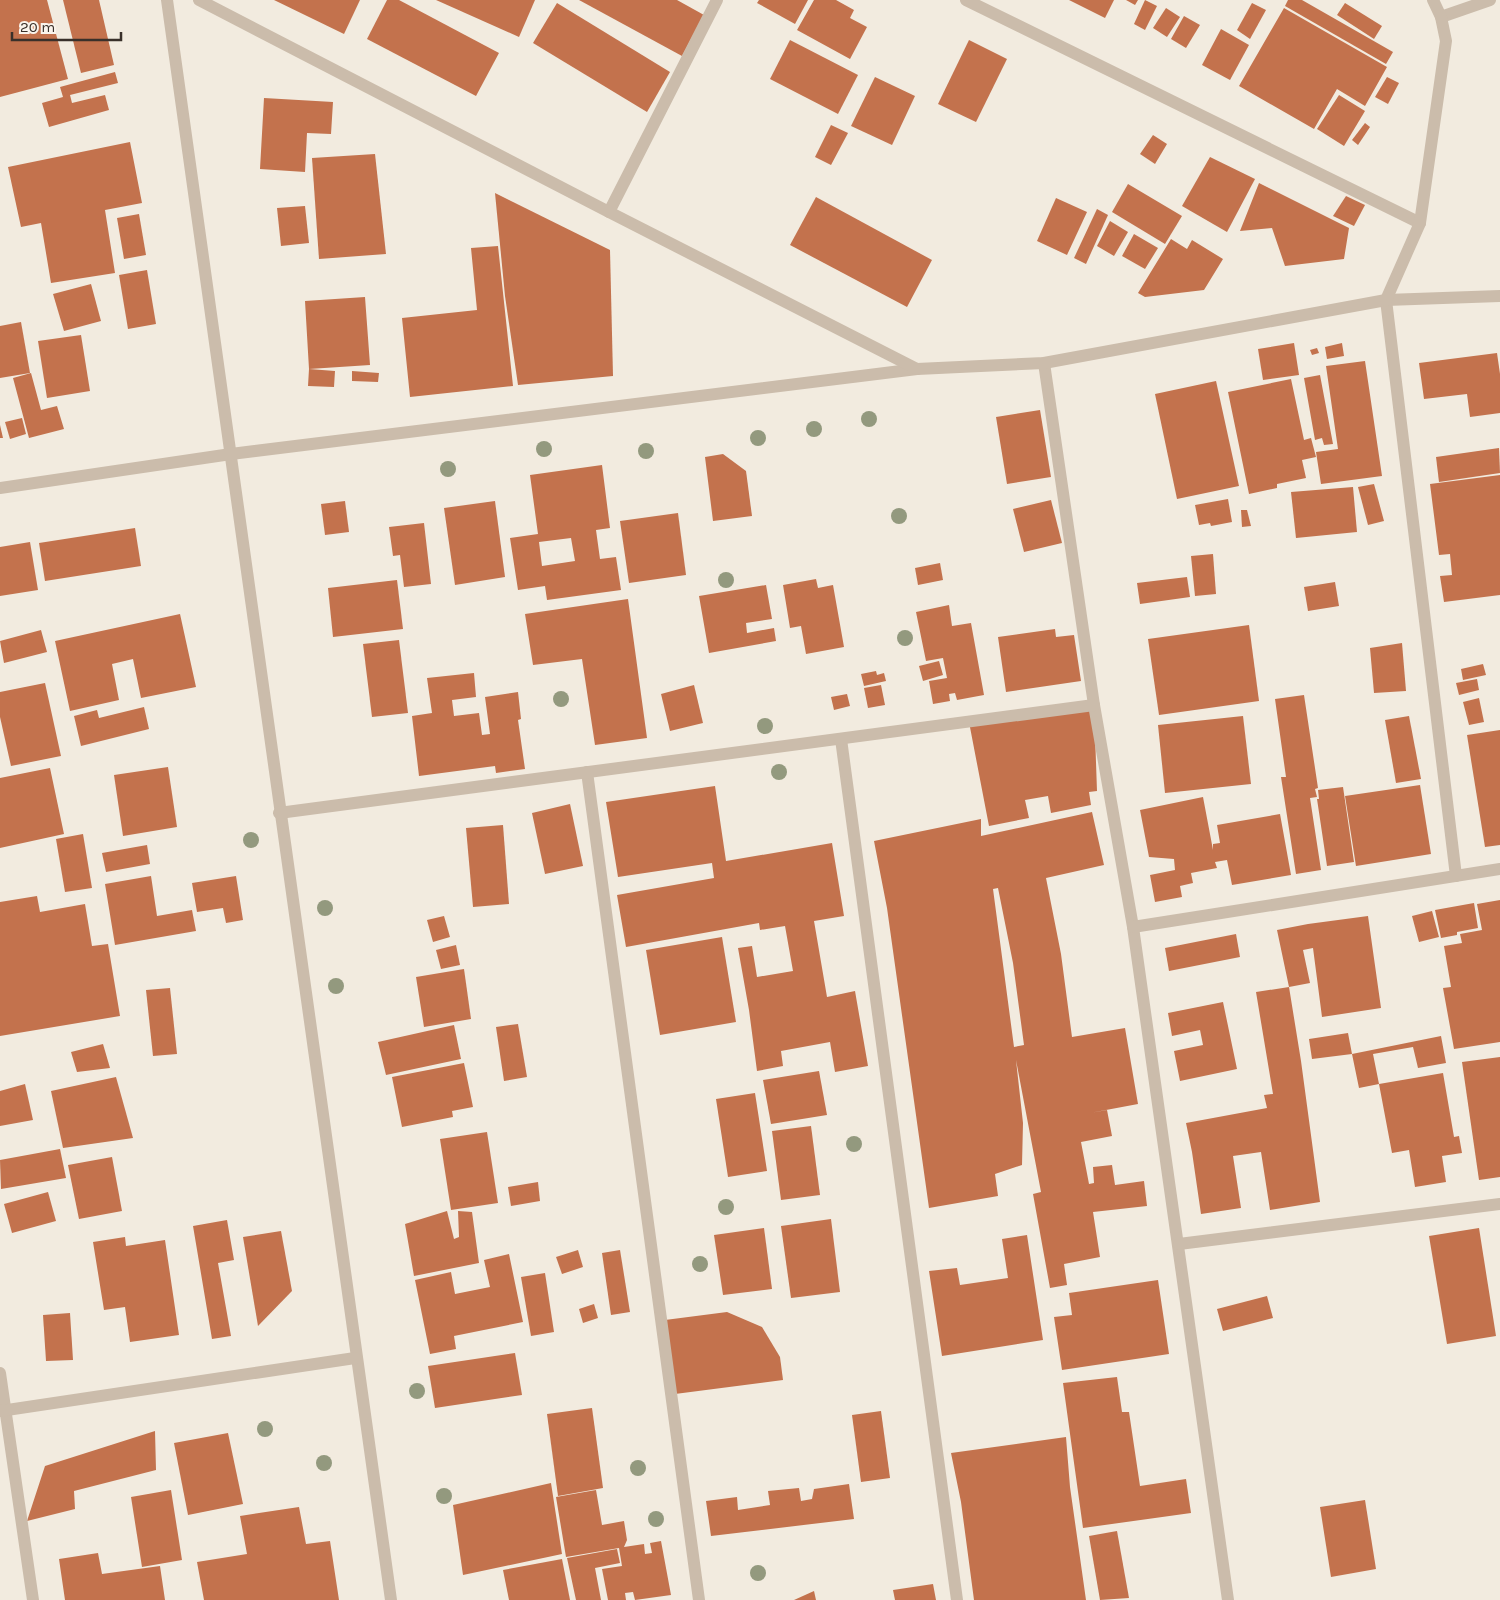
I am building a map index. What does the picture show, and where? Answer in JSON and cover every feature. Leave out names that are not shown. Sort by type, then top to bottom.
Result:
[{"type":"street","points":[[167,0],[355,1358],[391,1600]]},
{"type":"street","points":[[200,0],[917,369]]},
{"type":"street","points":[[609,212],[717,0]]},
{"type":"street","points":[[966,0],[1420,222]]},
{"type":"street","points":[[1433,0],[1441,18],[1446,40],[1420,222],[1386,300],[1456,876]]},
{"type":"street","points":[[1441,18],[1490,0]]},
{"type":"street","points":[[0,488],[231,454],[917,369],[1044,363],[1386,300],[1500,296]]},
{"type":"street","points":[[1044,363],[1094,705],[1133,927],[1228,1600]]},
{"type":"street","points":[[279,813],[1094,705]]},
{"type":"street","points":[[841,738],[956,1600]]},
{"type":"street","points":[[587,772],[699,1600]]},
{"type":"street","points":[[1133,927],[1500,869]]},
{"type":"street","points":[[1178,1244],[1500,1204]]},
{"type":"street","points":[[3,1411],[355,1358]]},
{"type":"street","points":[[0,1373],[3,1411],[33,1600]]},
{"type":"building","points":[[0,0],[47,0],[68,79],[0,97]]},
{"type":"building","points":[[63,0],[99,0],[114,65],[81,73]]},
{"type":"building","points":[[274,0],[360,0],[344,34]]},
{"type":"building","points":[[387,0],[399,0],[499,53],[476,96],[367,39]]},
{"type":"building","points":[[436,0],[535,0],[519,37]]},
{"type":"building","points":[[579,0],[677,0],[704,15],[682,56]]},
{"type":"building","points":[[759,0],[808,0],[795,24],[757,3]]},
{"type":"building","points":[[814,0],[836,0],[854,10],[850,18],[867,27],[850,59],[797,30]]},
{"type":"building","points":[[1069,0],[1114,0],[1105,18]]},
{"type":"building","points":[[1126,0],[1138,0],[1135,5]]},
{"type":"building","points":[[1145,0],[1157,6],[1145,30],[1134,24]]},
{"type":"building","points":[[1288,0],[1302,0],[1393,52],[1386,64],[1285,6]]},
{"type":"building","points":[[557,3],[670,72],[647,112],[533,43]]},
{"type":"building","points":[[1252,3],[1266,10],[1250,39],[1237,30]]},
{"type":"building","points":[[1345,3],[1382,26],[1374,39],[1337,15]]},
{"type":"building","points":[[1166,8],[1180,17],[1167,37],[1153,28]]},
{"type":"building","points":[[1284,8],[1387,67],[1365,106],[1337,89],[1314,129],[1239,86]]},
{"type":"building","points":[[1184,16],[1200,25],[1186,48],[1171,39]]},
{"type":"building","points":[[1221,29],[1249,45],[1230,80],[1202,65]]},
{"type":"building","points":[[790,40],[858,75],[838,114],[770,79]]},
{"type":"building","points":[[969,40],[1007,59],[976,122],[938,104]]},
{"type":"building","points":[[115,72],[118,83],[70,95],[72,103],[105,95],[109,110],[49,127],[42,103],[63,97],[60,87]]},
{"type":"building","points":[[875,77],[915,96],[892,145],[851,126]]},
{"type":"building","points":[[1387,77],[1399,83],[1388,104],[1375,97]]},
{"type":"building","points":[[1339,95],[1365,111],[1344,146],[1317,129]]},
{"type":"building","points":[[264,98],[333,102],[331,134],[307,133],[305,172],[260,169]]},
{"type":"building","points":[[1365,123],[1370,127],[1358,145],[1352,140]]},
{"type":"building","points":[[831,125],[848,133],[831,165],[815,157]]},
{"type":"building","points":[[1153,135],[1167,144],[1155,164],[1140,154]]},
{"type":"building","points":[[130,142],[142,203],[105,210],[115,273],[51,283],[41,223],[21,227],[8,167]]},
{"type":"building","points":[[375,154],[386,254],[319,259],[312,158]]},
{"type":"building","points":[[1210,157],[1255,179],[1227,232],[1182,206]]},
{"type":"building","points":[[1259,183],[1349,228],[1344,259],[1285,266],[1272,228],[1240,231]]},
{"type":"building","points":[[1128,184],[1182,216],[1165,244],[1112,212]]},
{"type":"building","points":[[495,193],[610,250],[613,376],[518,385],[505,296]]},
{"type":"building","points":[[1346,196],[1365,205],[1354,226],[1333,216]]},
{"type":"building","points":[[816,197],[932,260],[907,307],[790,245]]},
{"type":"building","points":[[1056,198],[1087,212],[1067,255],[1037,241]]},
{"type":"building","points":[[305,206],[309,243],[281,246],[277,208]]},
{"type":"building","points":[[1097,209],[1108,215],[1086,264],[1074,258]]},
{"type":"building","points":[[139,214],[146,255],[124,259],[117,218]]},
{"type":"building","points":[[1110,221],[1128,232],[1114,256],[1097,246]]},
{"type":"building","points":[[1134,234],[1158,248],[1145,269],[1122,256]]},
{"type":"building","points":[[1171,239],[1187,249],[1192,240],[1223,259],[1204,290],[1145,297],[1138,293]]},
{"type":"building","points":[[498,246],[513,386],[410,397],[402,318],[477,310],[471,248]]},
{"type":"building","points":[[147,270],[156,324],[128,329],[119,275]]},
{"type":"building","points":[[91,284],[101,321],[64,331],[53,294]]},
{"type":"building","points":[[365,297],[370,365],[309,369],[305,301]]},
{"type":"building","points":[[21,322],[30,373],[0,378],[0,326]]},
{"type":"building","points":[[81,335],[90,391],[47,398],[38,341]]},
{"type":"building","points":[[1294,343],[1299,375],[1263,380],[1258,349]]},
{"type":"building","points":[[1342,343],[1344,356],[1327,359],[1325,347]]},
{"type":"building","points":[[1317,348],[1319,353],[1312,355],[1310,350]]},
{"type":"building","points":[[1497,353],[1500,374],[1500,413],[1470,417],[1467,394],[1424,399],[1419,363]]},
{"type":"building","points":[[1365,361],[1382,476],[1321,484],[1316,452],[1338,449],[1326,366]]},
{"type":"building","points":[[309,369],[335,371],[334,387],[308,386]]},
{"type":"building","points":[[352,371],[379,373],[378,382],[352,381]]},
{"type":"building","points":[[31,373],[41,410],[57,406],[64,429],[29,438],[13,378]]},
{"type":"building","points":[[1320,375],[1333,444],[1324,445],[1322,438],[1315,440],[1304,378]]},
{"type":"building","points":[[1291,379],[1304,440],[1311,438],[1316,457],[1302,460],[1306,478],[1277,484],[1277,488],[1249,494],[1228,392]]},
{"type":"building","points":[[1216,381],[1239,486],[1177,499],[1155,394]]},
{"type":"building","points":[[1040,410],[1051,477],[1007,484],[996,417]]},
{"type":"building","points":[[22,418],[26,434],[10,439],[5,422]]},
{"type":"building","points":[[0,425],[3,438],[0,438]]},
{"type":"building","points":[[1499,448],[1500,473],[1439,482],[1436,457]]},
{"type":"building","points":[[723,454],[746,471],[752,516],[713,521],[705,457]]},
{"type":"building","points":[[602,465],[610,528],[596,530],[600,559],[616,557],[621,590],[547,600],[545,586],[518,590],[510,538],[538,534],[530,475]],"holes":[[[571,538],[575,561],[542,566],[539,542]]]},
{"type":"building","points":[[1500,475],[1500,595],[1444,602],[1440,576],[1452,575],[1450,554],[1439,555],[1430,484]]},
{"type":"building","points":[[1374,484],[1384,521],[1368,525],[1358,487]]},
{"type":"building","points":[[1353,487],[1357,532],[1296,538],[1291,492]]},
{"type":"building","points":[[1228,499],[1232,522],[1211,526],[1210,523],[1199,525],[1195,505]]},
{"type":"building","points":[[1051,500],[1062,543],[1024,552],[1013,509]]},
{"type":"building","points":[[345,501],[349,532],[325,535],[321,504]]},
{"type":"building","points":[[495,501],[505,577],[455,585],[444,508]]},
{"type":"building","points":[[1241,510],[1247,510],[1251,526],[1242,527]]},
{"type":"building","points":[[678,513],[686,575],[629,583],[620,521]]},
{"type":"building","points":[[424,523],[431,584],[404,587],[400,555],[393,556],[389,527]]},
{"type":"building","points":[[135,528],[141,566],[45,581],[39,543]]},
{"type":"building","points":[[30,542],[38,590],[0,596],[0,547]]},
{"type":"building","points":[[1213,554],[1216,594],[1195,596],[1191,556]]},
{"type":"building","points":[[940,563],[943,580],[918,585],[915,568]]},
{"type":"building","points":[[1187,577],[1190,597],[1140,604],[1137,583]]},
{"type":"building","points":[[816,579],[818,588],[833,585],[844,647],[806,654],[801,626],[790,628],[783,585]]},
{"type":"building","points":[[397,580],[403,629],[333,637],[328,588]]},
{"type":"building","points":[[1335,582],[1339,606],[1308,611],[1304,587]]},
{"type":"building","points":[[766,585],[772,619],[746,623],[747,633],[774,628],[776,641],[709,653],[699,596]]},
{"type":"building","points":[[628,599],[647,738],[595,745],[582,659],[533,665],[525,614]]},
{"type":"building","points":[[949,605],[952,626],[971,623],[984,695],[957,700],[955,693],[949,694],[950,701],[933,704],[929,681],[947,678],[943,658],[926,661],[916,612]]},
{"type":"building","points":[[180,614],[196,687],[141,698],[133,659],[112,664],[119,700],[70,711],[55,641]]},
{"type":"building","points":[[1249,625],[1259,701],[1159,715],[1148,639]]},
{"type":"building","points":[[1055,629],[1056,637],[1074,635],[1081,681],[1006,692],[998,637]]},
{"type":"building","points":[[41,630],[47,652],[4,663],[0,641]]},
{"type":"building","points":[[399,640],[408,713],[372,717],[363,644]]},
{"type":"building","points":[[1402,643],[1406,691],[1374,693],[1370,648]]},
{"type":"building","points":[[939,661],[943,675],[923,681],[919,666]]},
{"type":"building","points":[[1483,664],[1486,675],[1463,680],[1461,669]]},
{"type":"building","points":[[876,671],[877,675],[884,673],[886,681],[864,686],[861,674]]},
{"type":"building","points":[[474,673],[476,697],[452,700],[454,716],[479,713],[482,735],[490,734],[485,697],[518,692],[521,719],[518,720],[525,769],[496,773],[495,766],[419,776],[412,716],[432,713],[427,678]]},
{"type":"building","points":[[1477,679],[1479,690],[1459,695],[1456,683]]},
{"type":"building","points":[[45,683],[61,756],[11,766],[0,717],[0,692]]},
{"type":"building","points":[[694,685],[703,723],[670,731],[661,694]]},
{"type":"building","points":[[881,685],[885,705],[868,708],[864,688]]},
{"type":"building","points":[[847,694],[850,706],[834,710],[831,697]]},
{"type":"building","points":[[1304,695],[1318,788],[1315,789],[1317,797],[1310,798],[1321,870],[1296,874],[1281,777],[1286,777],[1275,699]]},
{"type":"building","points":[[1479,698],[1484,722],[1469,725],[1463,702]]},
{"type":"building","points":[[1094,705],[1097,791],[1089,792],[1091,805],[1051,813],[1048,796],[1025,800],[1029,818],[989,826],[969,722]]},
{"type":"building","points":[[144,707],[149,729],[81,746],[74,716],[97,710],[99,718]]},
{"type":"building","points":[[1243,716],[1251,784],[1165,793],[1158,725]]},
{"type":"building","points":[[1409,716],[1421,779],[1396,783],[1385,720]]},
{"type":"building","points":[[1500,730],[1500,845],[1485,847],[1467,735]]},
{"type":"building","points":[[168,767],[177,827],[123,836],[114,775]]},
{"type":"building","points":[[50,768],[64,834],[0,848],[0,778]]},
{"type":"building","points":[[1420,785],[1431,854],[1356,866],[1345,796]]},
{"type":"building","points":[[715,786],[726,861],[832,843],[844,916],[814,921],[827,997],[855,991],[868,1066],[835,1072],[830,1042],[781,1051],[783,1066],[757,1071],[738,948],[752,946],[757,977],[793,971],[785,926],[760,930],[759,923],[626,947],[617,895],[714,878],[712,863],[618,877],[606,802]]},
{"type":"building","points":[[1343,787],[1354,862],[1327,866],[1317,799],[1319,799],[1318,790]]},
{"type":"building","points":[[1203,797],[1213,850],[1213,844],[1220,843],[1217,825],[1280,814],[1291,875],[1232,885],[1227,860],[1215,862],[1217,868],[1191,873],[1193,883],[1180,886],[1182,897],[1155,902],[1150,875],[1175,870],[1174,859],[1149,857],[1140,810]]},
{"type":"building","points":[[570,804],[583,866],[545,874],[532,813]]},
{"type":"building","points":[[1092,812],[1104,865],[1046,878],[1061,954],[1072,1037],[1125,1028],[1138,1104],[1090,1113],[1107,1110],[1112,1136],[1081,1142],[1089,1184],[1094,1183],[1093,1167],[1112,1165],[1115,1185],[1144,1181],[1147,1206],[1093,1212],[1100,1257],[1064,1264],[1067,1285],[1050,1288],[1033,1194],[1041,1192],[1016,1060],[1023,1123],[1022,1165],[995,1174],[998,1196],[929,1208],[887,908],[874,841],[981,819],[981,836]],"holes":[[[998,888],[1013,963],[1024,1045],[1014,1047],[993,889]]]},
{"type":"building","points":[[503,825],[509,904],[473,907],[466,828]]},
{"type":"building","points":[[83,834],[92,888],[65,892],[56,839]]},
{"type":"building","points":[[147,845],[150,864],[106,872],[102,853]]},
{"type":"building","points":[[151,876],[157,916],[192,910],[196,931],[115,945],[105,884]]},
{"type":"building","points":[[236,876],[243,920],[226,923],[223,908],[197,912],[192,883]]},
{"type":"building","points":[[37,896],[40,912],[85,904],[92,946],[108,944],[120,1016],[0,1036],[0,902]]},
{"type":"building","points":[[1500,900],[1500,1042],[1454,1049],[1443,988],[1451,987],[1444,946],[1462,943],[1460,934],[1482,930],[1477,904]]},
{"type":"building","points":[[1474,903],[1478,928],[1457,932],[1457,935],[1441,938],[1435,910]]},
{"type":"building","points":[[1432,911],[1439,937],[1419,942],[1412,916]]},
{"type":"building","points":[[444,916],[450,937],[433,942],[427,920]]},
{"type":"building","points":[[1368,916],[1381,1008],[1322,1017],[1313,948],[1303,950],[1310,983],[1289,987],[1277,930]]},
{"type":"building","points":[[1236,934],[1240,957],[1169,971],[1165,948]]},
{"type":"building","points":[[722,937],[736,1022],[660,1035],[646,950]]},
{"type":"building","points":[[456,945],[460,965],[441,969],[436,950]]},
{"type":"building","points":[[464,969],[471,1019],[424,1027],[416,977]]},
{"type":"building","points":[[1289,987],[1320,1202],[1270,1210],[1261,1152],[1233,1156],[1241,1208],[1201,1214],[1186,1123],[1267,1108],[1264,1095],[1273,1094],[1256,992]]},
{"type":"building","points":[[170,988],[177,1054],[153,1056],[146,990]]},
{"type":"building","points":[[1223,1002],[1237,1069],[1180,1081],[1174,1051],[1203,1045],[1200,1030],[1172,1036],[1168,1013]]},
{"type":"building","points":[[518,1024],[527,1077],[504,1081],[496,1027]]},
{"type":"building","points":[[454,1025],[461,1059],[386,1075],[378,1042]]},
{"type":"building","points":[[1348,1033],[1352,1054],[1312,1059],[1309,1039]]},
{"type":"building","points":[[1441,1036],[1446,1063],[1418,1068],[1413,1047],[1373,1054],[1379,1084],[1359,1088],[1352,1054]]},
{"type":"building","points":[[103,1044],[110,1068],[77,1072],[71,1052]]},
{"type":"building","points":[[1500,1057],[1500,1177],[1479,1180],[1462,1062]]},
{"type":"building","points":[[464,1063],[473,1107],[452,1111],[453,1117],[402,1127],[392,1077]]},
{"type":"building","points":[[819,1071],[827,1115],[771,1124],[763,1080]]},
{"type":"building","points":[[1443,1073],[1454,1137],[1459,1136],[1462,1153],[1442,1156],[1446,1182],[1415,1187],[1409,1150],[1392,1153],[1379,1084]]},
{"type":"building","points":[[116,1077],[133,1138],[63,1148],[51,1091]]},
{"type":"building","points":[[25,1084],[33,1120],[0,1126],[0,1091]]},
{"type":"building","points":[[755,1093],[767,1171],[728,1177],[716,1099]]},
{"type":"building","points":[[811,1126],[820,1195],[781,1200],[772,1131]]},
{"type":"building","points":[[487,1132],[498,1203],[451,1210],[440,1139]]},
{"type":"building","points":[[60,1149],[66,1178],[1,1189],[0,1160]]},
{"type":"building","points":[[112,1157],[122,1211],[79,1219],[68,1165]]},
{"type":"building","points":[[538,1182],[540,1201],[511,1206],[508,1187]]},
{"type":"building","points":[[48,1192],[56,1221],[12,1233],[4,1204]]},
{"type":"building","points":[[447,1211],[454,1239],[459,1237],[458,1211],[472,1212],[479,1263],[414,1276],[405,1224]]},
{"type":"building","points":[[831,1219],[840,1292],[791,1298],[781,1226]]},
{"type":"building","points":[[227,1220],[234,1260],[218,1263],[231,1336],[212,1339],[193,1226]]},
{"type":"building","points":[[764,1228],[772,1289],[723,1295],[714,1235]]},
{"type":"building","points":[[1479,1228],[1496,1336],[1447,1344],[1429,1236]]},
{"type":"building","points":[[281,1231],[292,1291],[258,1326],[243,1237]]},
{"type":"building","points":[[1027,1235],[1043,1340],[942,1356],[929,1271],[957,1268],[960,1285],[1008,1278],[1002,1239]]},
{"type":"building","points":[[125,1237],[126,1246],[165,1240],[179,1335],[130,1342],[125,1307],[104,1310],[93,1242]]},
{"type":"building","points":[[578,1250],[583,1267],[562,1274],[556,1257]]},
{"type":"building","points":[[620,1250],[630,1312],[611,1315],[602,1253]]},
{"type":"building","points":[[509,1254],[523,1322],[454,1336],[456,1349],[430,1354],[415,1280],[451,1272],[455,1294],[490,1287],[484,1260]]},
{"type":"building","points":[[545,1273],[554,1332],[531,1336],[521,1277]]},
{"type":"building","points":[[1158,1280],[1169,1354],[1062,1370],[1054,1317],[1072,1315],[1069,1293]]},
{"type":"building","points":[[1267,1296],[1273,1318],[1223,1331],[1217,1309]]},
{"type":"building","points":[[594,1304],[598,1318],[583,1323],[579,1309]]},
{"type":"building","points":[[727,1312],[762,1327],[780,1357],[783,1380],[675,1394],[665,1320]]},
{"type":"building","points":[[70,1313],[73,1360],[46,1361],[43,1315]]},
{"type":"building","points":[[515,1353],[522,1395],[435,1408],[428,1366]]},
{"type":"building","points":[[1117,1377],[1122,1412],[1129,1412],[1140,1486],[1186,1479],[1191,1513],[1083,1528],[1063,1383]]},
{"type":"building","points":[[592,1408],[603,1488],[558,1496],[547,1414]]},
{"type":"building","points":[[881,1411],[890,1478],[861,1482],[852,1415]]},
{"type":"building","points":[[155,1431],[156,1470],[74,1491],[75,1509],[27,1521],[45,1466]]},
{"type":"building","points":[[228,1433],[243,1504],[188,1515],[174,1443]]},
{"type":"building","points":[[1066,1437],[1070,1487],[1086,1600],[974,1600],[961,1502],[951,1453]]},
{"type":"building","points":[[551,1483],[562,1554],[463,1575],[453,1505]]},
{"type":"building","points":[[849,1484],[854,1519],[711,1536],[706,1501],[737,1497],[738,1510],[770,1505],[768,1491],[799,1488],[801,1501],[812,1499],[814,1489]]},
{"type":"building","points":[[171,1490],[182,1560],[142,1567],[131,1497]]},
{"type":"building","points":[[596,1490],[602,1525],[624,1521],[627,1540],[624,1547],[644,1544],[645,1554],[652,1553],[650,1543],[661,1541],[671,1595],[635,1600],[633,1592],[625,1593],[626,1600],[608,1600],[602,1569],[622,1566],[619,1548],[566,1557],[556,1497]]},
{"type":"building","points":[[1365,1500],[1376,1569],[1331,1577],[1320,1507]]},
{"type":"building","points":[[299,1507],[306,1544],[330,1541],[339,1600],[204,1600],[197,1562],[247,1554],[240,1516]]},
{"type":"building","points":[[1117,1531],[1129,1598],[1100,1600],[1089,1536]]},
{"type":"building","points":[[617,1549],[620,1563],[595,1568],[601,1600],[576,1600],[567,1558]]},
{"type":"building","points":[[98,1553],[102,1574],[160,1566],[165,1600],[65,1600],[59,1559]]},
{"type":"building","points":[[562,1559],[570,1600],[509,1600],[503,1570]]},
{"type":"building","points":[[933,1584],[936,1600],[895,1600],[893,1590]]},
{"type":"building","points":[[814,1591],[816,1600],[794,1600]]}]
